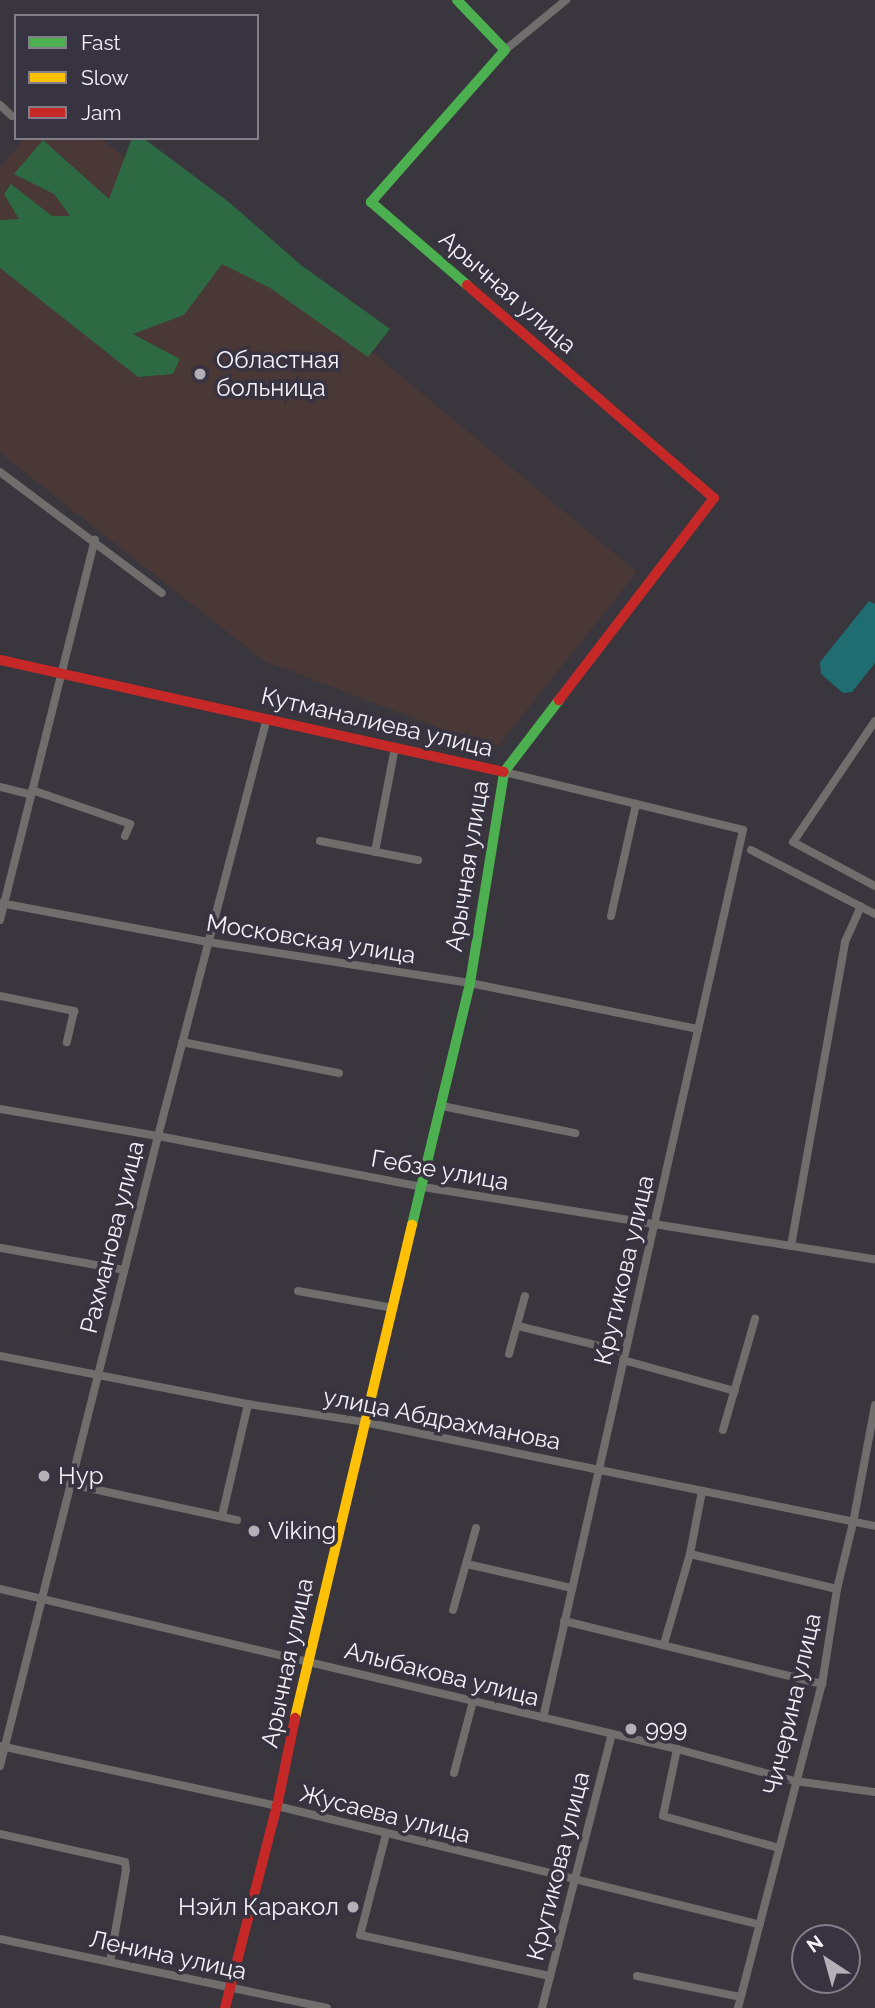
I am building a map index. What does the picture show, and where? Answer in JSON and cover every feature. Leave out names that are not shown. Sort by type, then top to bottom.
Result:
[{"type":"street","points":[[457,0],[505,50],[566,0]]},
{"type":"street","name":"Арычная улица","points":[[225,2008],[277,1806],[307,1661],[470,983],[504,772],[714,498],[371,202],[505,50]]},
{"type":"street","points":[[0,105],[12,116]]},
{"type":"street","points":[[0,472],[95,540],[162,593]]},
{"type":"street","points":[[0,920],[2,903],[95,540]]},
{"type":"street","name":"Кутманалиева улица","points":[[0,660],[395,747],[743,830]]},
{"type":"street","name":"Рахманова улица","points":[[0,1766],[2,1747],[267,719]]},
{"type":"street","points":[[875,721],[793,842],[875,886]]},
{"type":"street","points":[[375,852],[395,747]]},
{"type":"street","points":[[0,787],[31,792],[130,824],[125,836]]},
{"type":"street","points":[[611,916],[636,804]]},
{"type":"street","name":"Крутикова улица","points":[[542,1718],[743,830]]},
{"type":"street","points":[[320,841],[418,860]]},
{"type":"street","points":[[751,850],[875,915]]},
{"type":"street","name":"Московская улица","points":[[2,903],[208,942],[470,983],[698,1029]]},
{"type":"street","points":[[791,1246],[842,954],[861,906]]},
{"type":"street","points":[[0,996],[74,1011],[67,1042]]},
{"type":"street","points":[[182,1042],[339,1073]]},
{"type":"street","points":[[442,1106],[575,1133]]},
{"type":"street","name":"Гебзе улица","points":[[0,1110],[158,1136],[423,1187],[875,1259]]},
{"type":"street","points":[[1,1248],[124,1270]]},
{"type":"street","points":[[298,1291],[393,1308]]},
{"type":"street","points":[[509,1354],[525,1296]]},
{"type":"street","points":[[723,1430],[755,1319]]},
{"type":"street","points":[[518,1326],[735,1391]]},
{"type":"street","name":"улица Абдрахманова","points":[[0,1356],[248,1404],[364,1422],[875,1526]]},
{"type":"street","points":[[222,1516],[248,1404]]},
{"type":"street","name":"Чичерина улица","points":[[737,2008],[822,1684],[837,1589],[853,1523],[875,1405]]},
{"type":"street","points":[[70,1484],[237,1520]]},
{"type":"street","points":[[664,1644],[690,1554],[702,1491]]},
{"type":"street","points":[[453,1610],[476,1528]]},
{"type":"street","points":[[690,1554],[837,1589]]},
{"type":"street","points":[[467,1564],[572,1588]]},
{"type":"street","name":"Алыбакова улица","points":[[0,1589],[677,1749],[795,1781],[875,1792]]},
{"type":"street","points":[[564,1621],[822,1684]]},
{"type":"street","points":[[454,1773],[473,1701]]},
{"type":"street","name":"Крутикова улица","points":[[542,2008],[612,1734]]},
{"type":"street","name":"Жусаева улица","points":[[2,1747],[277,1806],[760,1925]]},
{"type":"street","points":[[677,1749],[663,1816],[779,1848]]},
{"type":"street","points":[[386,1834],[360,1935],[550,1976]]},
{"type":"street","points":[[0,1835],[125,1861],[127,1870],[110,1962]]},
{"type":"street","name":"Ленина улица","points":[[0,1939],[327,2008]]},
{"type":"street","points":[[637,1976],[740,1997]]},
{"type":"shaded area","name":"Областная больница","points":[[23,140],[103,140],[305,296],[637,572],[498,746],[453,733],[264,661],[0,453],[0,167]]},
{"type":"green space","points":[[43,140],[109,199],[131,140],[146,140],[230,203],[301,265],[390,329],[368,357],[270,288],[222,264],[184,315],[133,334],[180,359],[173,374],[138,377],[0,268],[0,220],[19,219],[4,194],[11,184],[52,216],[70,216],[54,194],[14,174]]},
{"type":"water","points":[[869,601],[875,604],[875,663],[852,692],[843,693],[821,674],[820,662]]},
{"type":"traffic: fast","points":[[457,0],[505,50],[371,202],[467,285]]},
{"type":"traffic: fast","points":[[412,1225],[470,983],[504,772],[559,700]]},
{"type":"traffic: slow","points":[[295,1718],[412,1225]]},
{"type":"traffic: jam","points":[[467,285],[714,498],[559,700]]},
{"type":"traffic: jam","points":[[0,660],[504,772]]},
{"type":"traffic: jam","points":[[225,2008],[277,1806],[295,1718]]},
{"type":"place","name":"Областная больница","points":[[200,374]]},
{"type":"place","name":"Нур","points":[[44,1476]]},
{"type":"place","name":"Viking","points":[[254,1531]]},
{"type":"place","name":"999","points":[[631,1729]]},
{"type":"place","name":"Нэйл Каракол","points":[[353,1907]]}]
